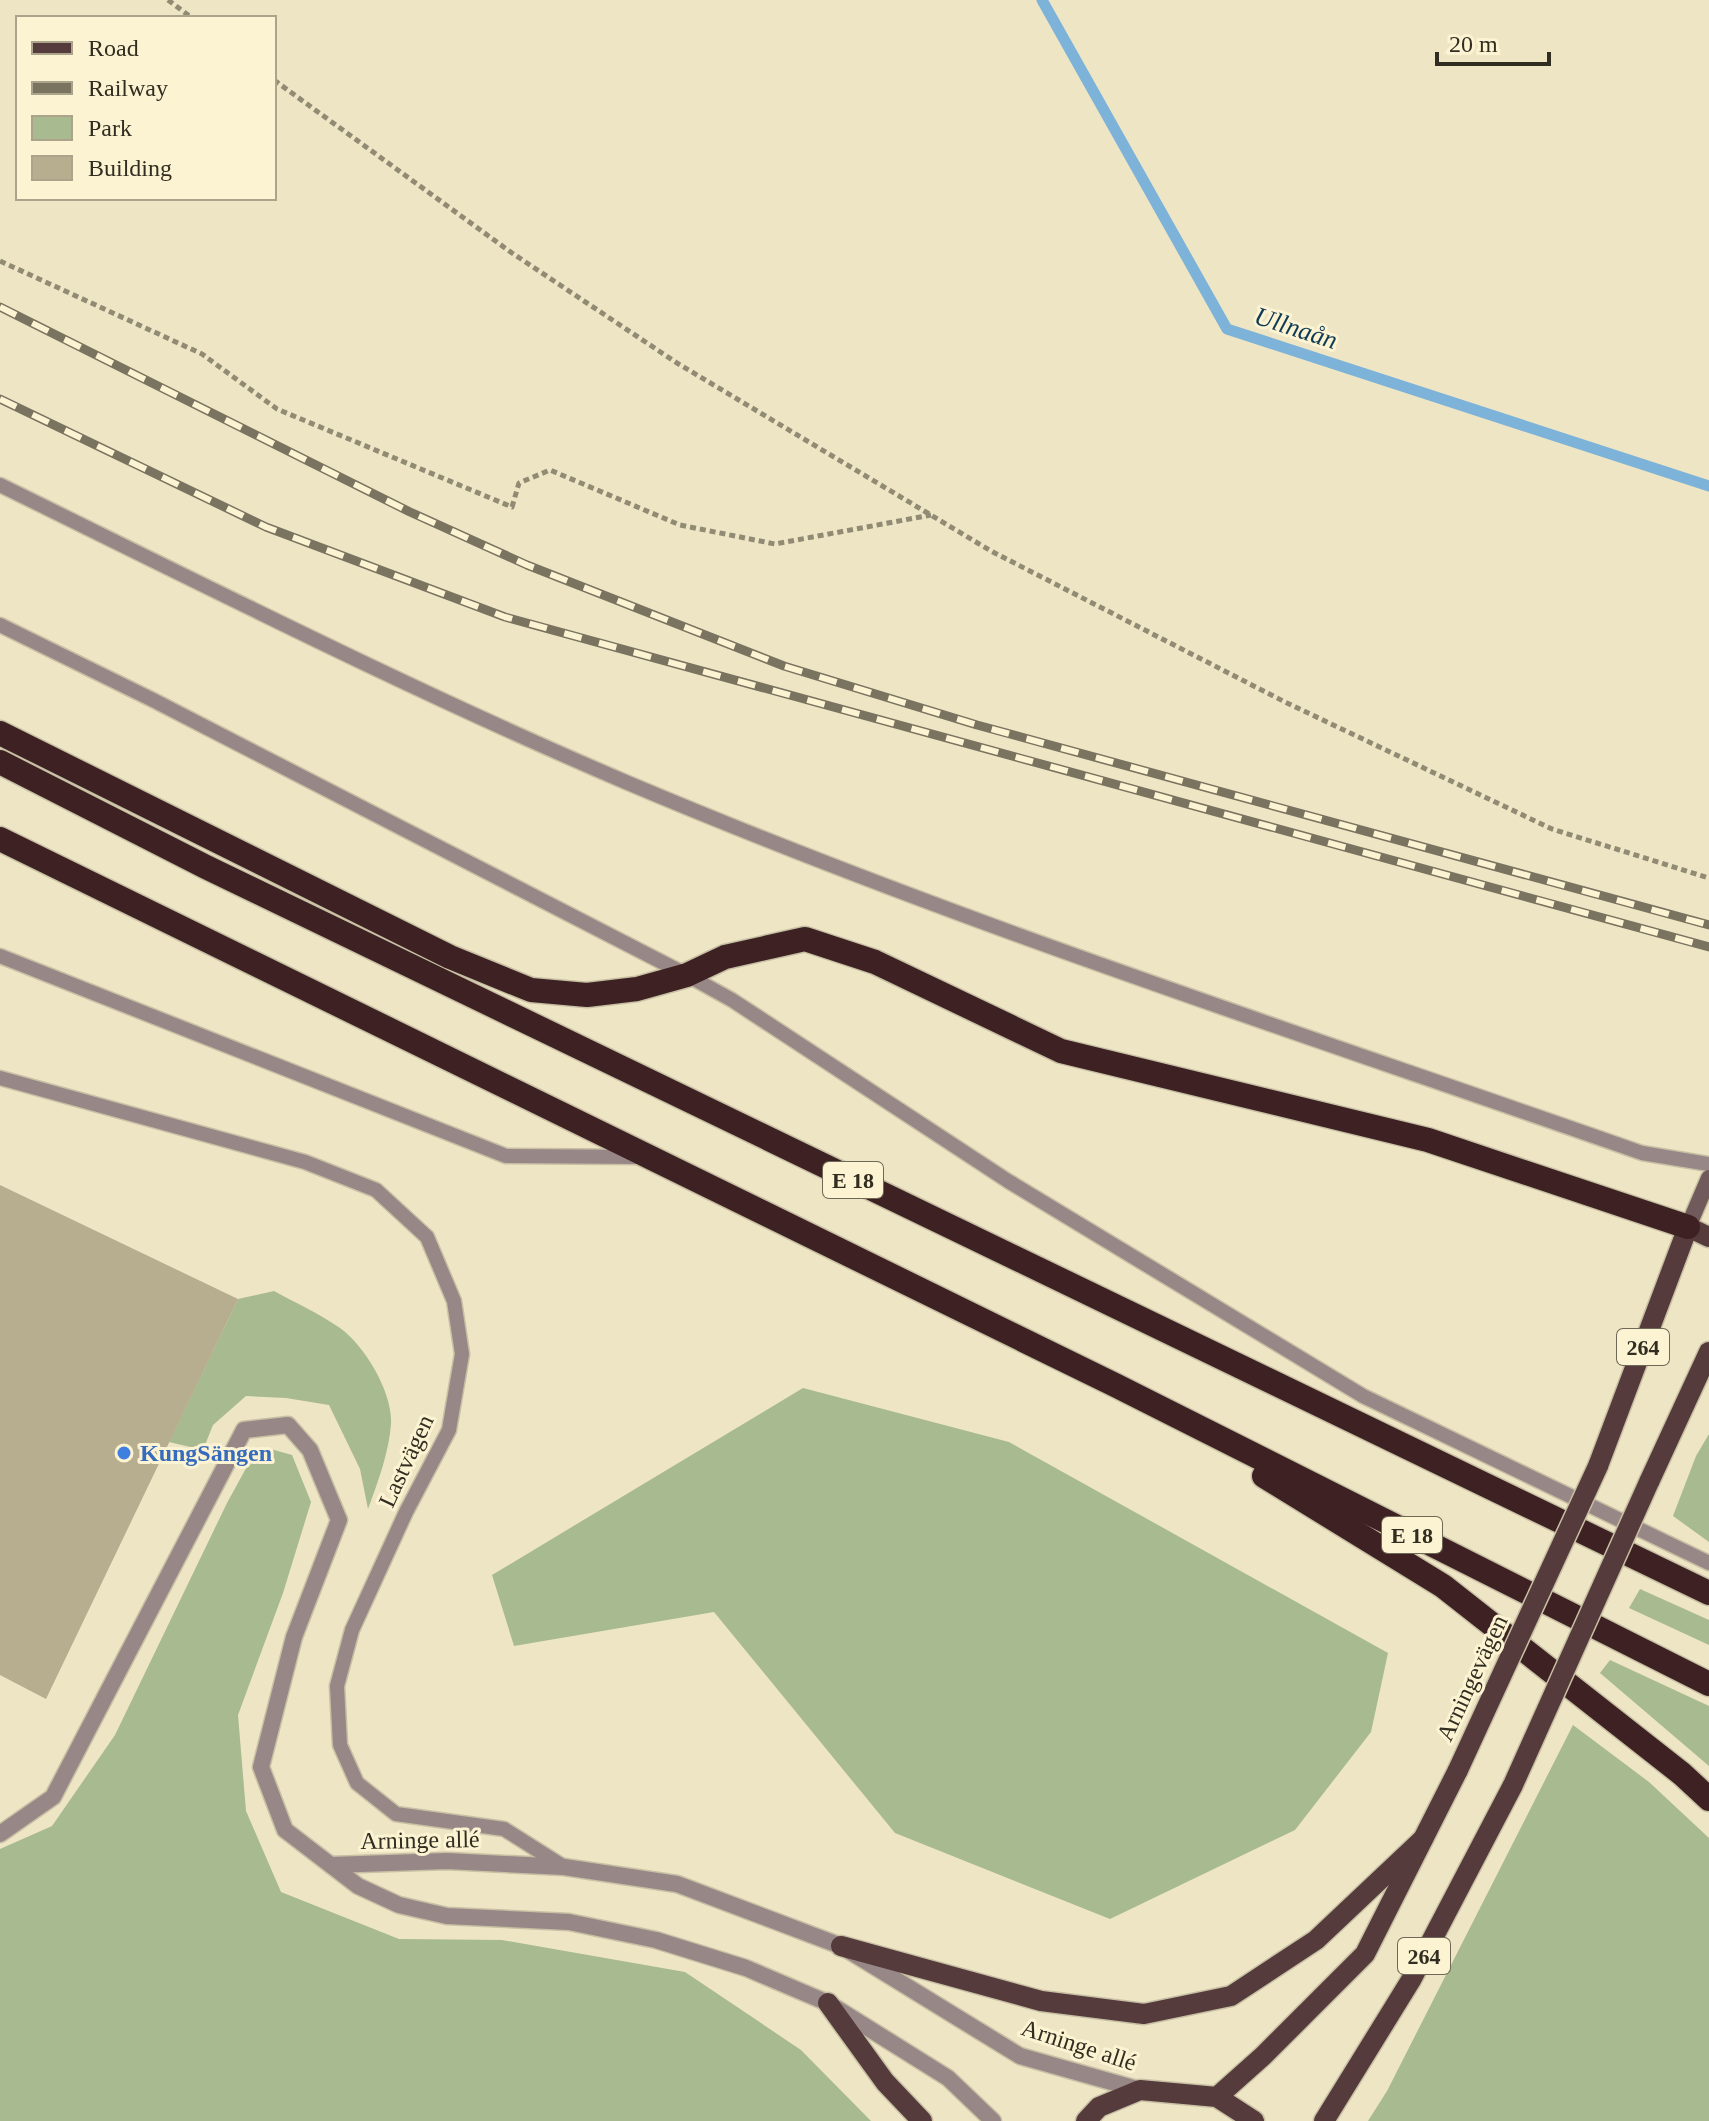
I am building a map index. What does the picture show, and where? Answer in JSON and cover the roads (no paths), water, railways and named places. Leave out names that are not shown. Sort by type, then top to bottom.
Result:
[{"type":"highway","points":[[0,733],[450,957],[531,990],[587,995],[637,989],[687,975],[725,957],[805,939],[875,962],[1061,1051],[1428,1140],[1698,1232]]},
{"type":"highway","name":"E 18","points":[[0,762],[206,867],[1709,1593]]},
{"type":"highway","name":"E 18","points":[[0,839],[1115,1385],[1709,1684]]},
{"type":"highway","points":[[1115,1385],[1443,1586],[1682,1774],[1709,1799]]},
{"type":"main road","points":[[1698,1232],[1709,1178]]},
{"type":"main road","name":"Arningevägen","points":[[1217,2097],[1263,2056],[1365,1954],[1458,1770],[1598,1466],[1698,1232]]},
{"type":"main road","name":"264","points":[[1324,2121],[1411,1980],[1513,1785],[1709,1352]]},
{"type":"main road","points":[[841,1946],[1041,2001],[1144,2014],[1231,1996],[1316,1940],[1423,1839]]},
{"type":"main road","points":[[828,2003],[885,2082],[922,2121]]},
{"type":"main road","points":[[1086,2121],[1099,2107],[1140,2090],[1217,2097],[1254,2121]]},
{"type":"street","points":[[0,1834],[53,1797],[244,1430],[288,1425],[310,1450],[339,1520],[294,1637],[261,1767],[285,1830],[331,1865]]},
{"type":"street","name":"Arninge allé","points":[[331,1865],[447,1861],[564,1867],[677,1884],[841,1946],[1020,2056],[1140,2090]]},
{"type":"street","name":"Arninge allé","points":[[331,1865],[358,1886],[399,1905],[447,1916],[569,1922],[656,1940],[746,1968],[828,2003],[948,2078],[993,2121]]},
{"type":"lane","points":[[0,485],[362,663],[630,783],[1014,934],[1642,1153],[1709,1164]]},
{"type":"lane","points":[[0,625],[153,700],[687,975],[732,1000],[1008,1181],[1363,1396],[1709,1563]]},
{"type":"lane","points":[[0,956],[506,1156],[650,1157]]},
{"type":"lane","name":"Lastvägen","points":[[0,1078],[305,1162],[376,1190],[427,1237],[454,1301],[462,1354],[449,1430],[406,1512],[352,1630],[337,1686],[340,1745],[357,1783],[396,1814],[504,1829],[564,1867]]},
{"type":"waterway","name":"Ullnaån","points":[[1042,0],[1227,329],[1709,486]]},
{"type":"railway","points":[[0,307],[410,512],[527,565],[784,666],[977,725],[1709,925]]},
{"type":"railway","points":[[0,399],[266,527],[505,617],[1709,947]]},
{"type":"place","name":"KungSängen","points":[[124,1453]]}]
